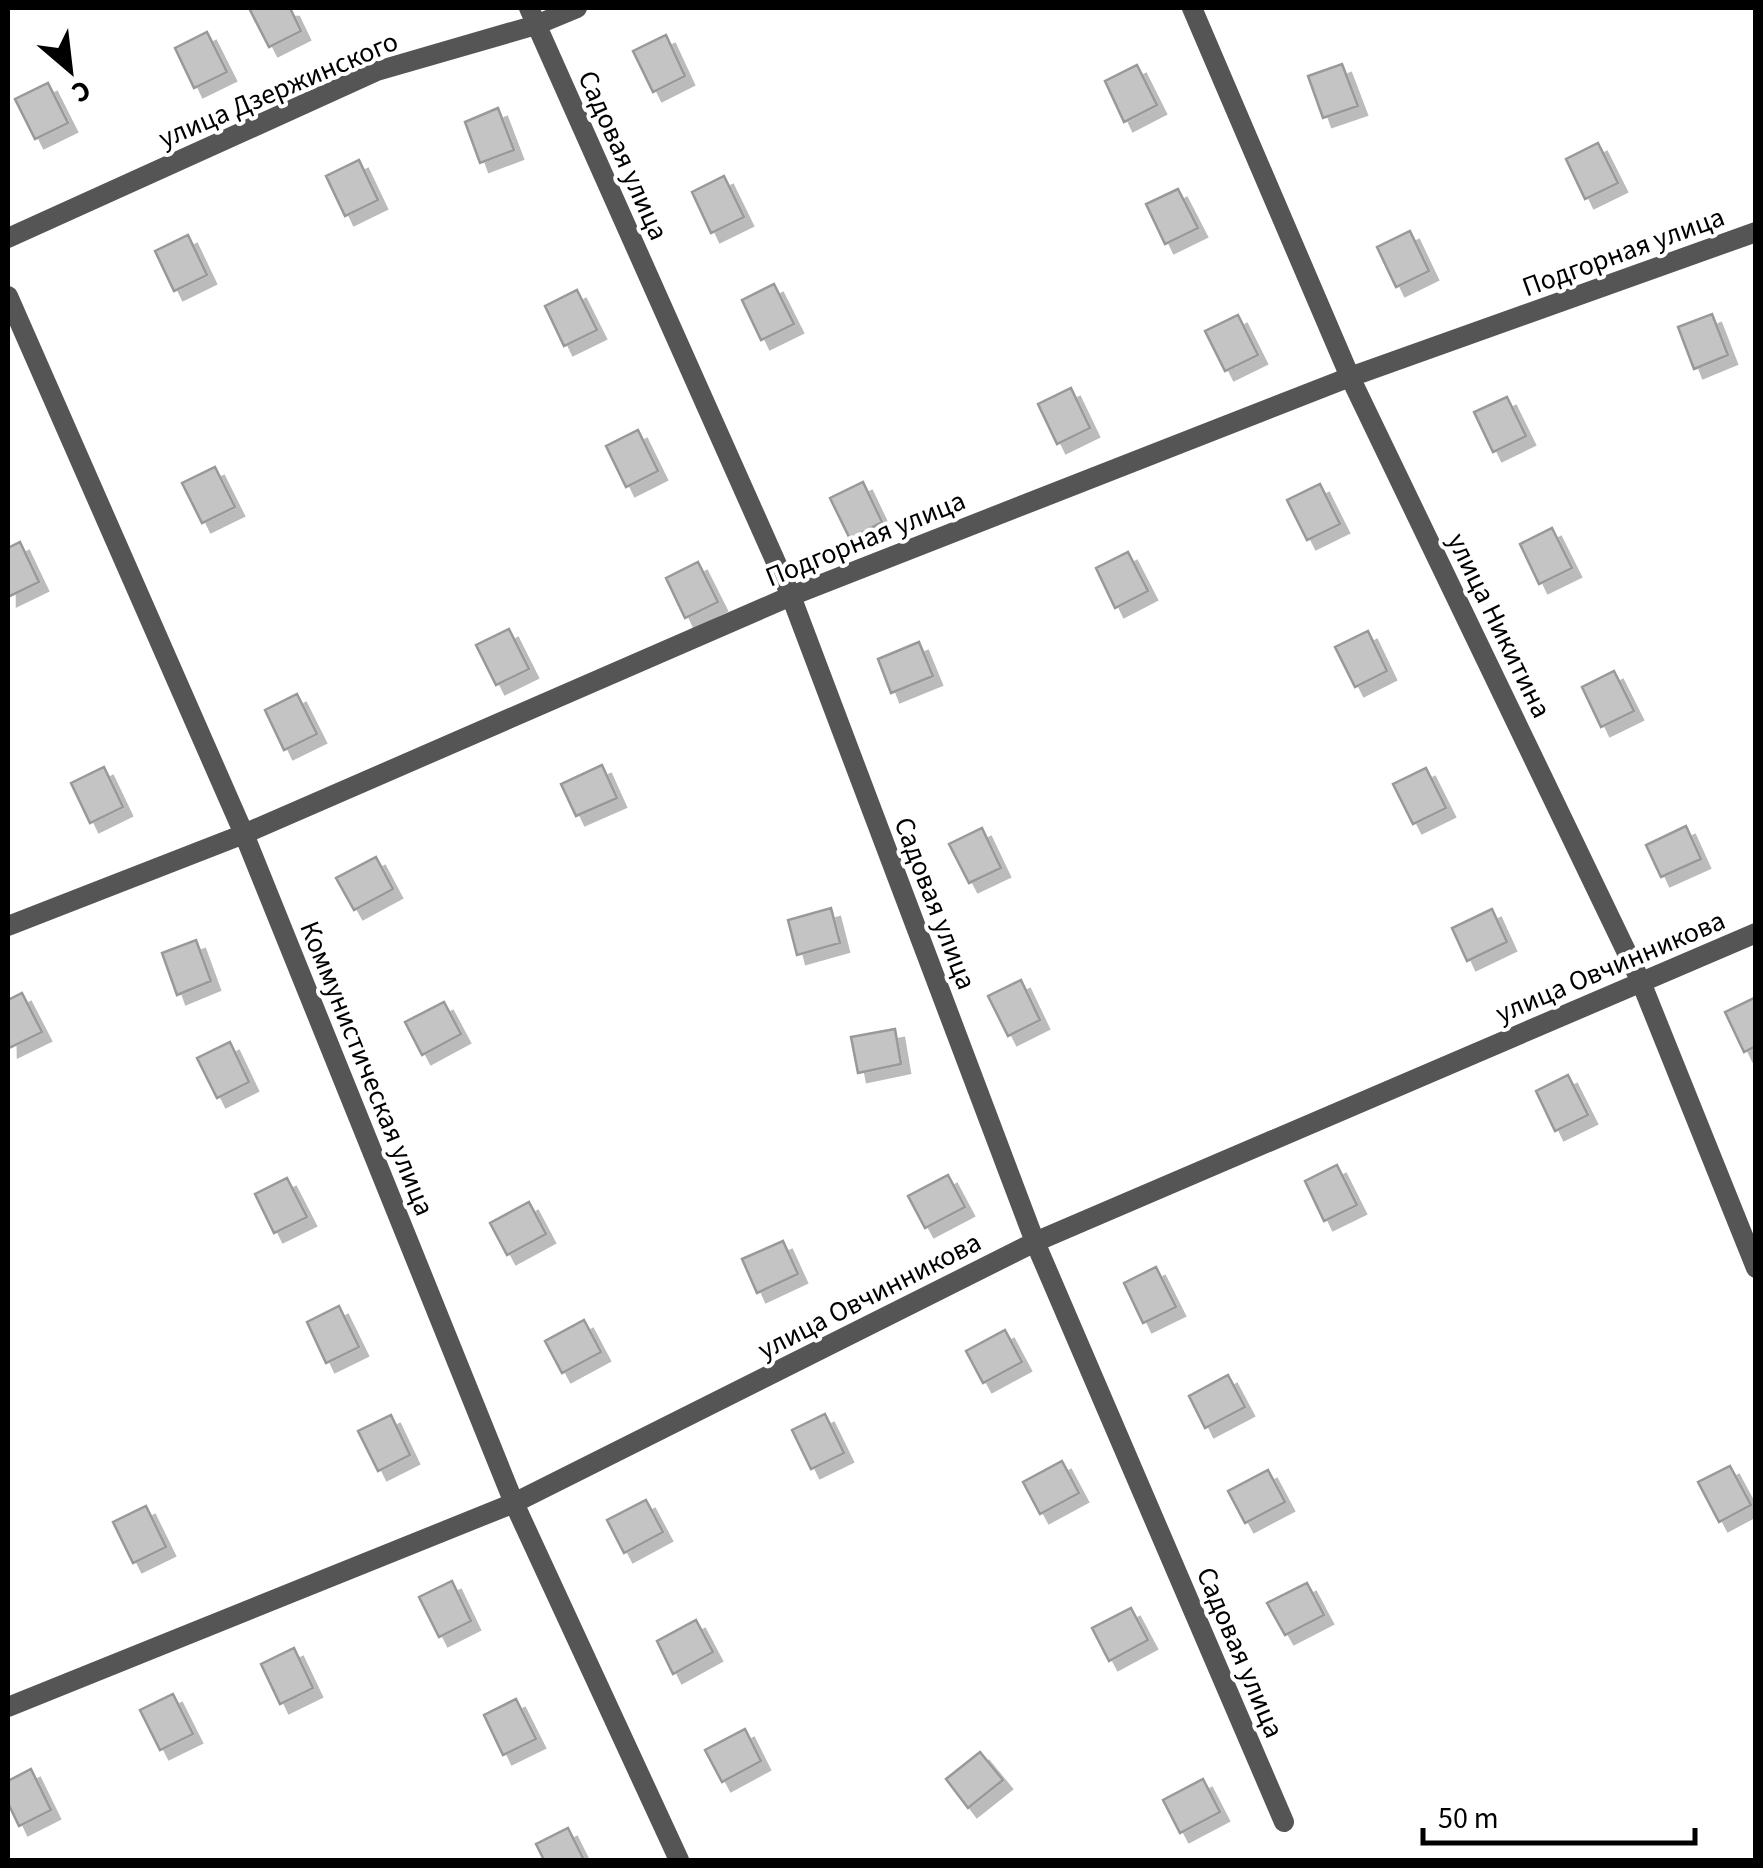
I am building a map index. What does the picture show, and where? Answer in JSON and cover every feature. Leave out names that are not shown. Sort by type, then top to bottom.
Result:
[{"type":"street","name":"улица Дзержинского","points":[[8,238],[377,70],[532,16],[577,8]]},
{"type":"street","name":"улица Никитина","points":[[1192,8],[1350,377],[1641,982],[1756,1268]]},
{"type":"street","name":"Садовая улица","points":[[532,16],[790,596],[1035,1242],[1284,1822]]},
{"type":"street","name":"Подгорная улица","points":[[8,926],[244,834],[790,596],[1350,377],[1756,232]]},
{"type":"street","name":"Коммунистическая улица","points":[[8,296],[244,834],[514,1503],[678,1860]]},
{"type":"street","name":"улица Овчинникова","points":[[8,1707],[514,1503],[1035,1242],[1756,934]]},
{"type":"building","points":[[249,8],[290,8],[301,31],[269,47]]},
{"type":"building","points":[[207,32],[227,72],[194,88],[175,48]]},
{"type":"building","points":[[666,35],[685,76],[653,92],[633,51]]},
{"type":"building","points":[[1342,64],[1358,106],[1323,118],[1308,76]]},
{"type":"building","points":[[1137,65],[1157,105],[1124,122],[1105,81]]},
{"type":"building","points":[[48,83],[68,123],[35,139],[15,99]]},
{"type":"building","points":[[498,108],[514,150],[480,163],[465,122]]},
{"type":"building","points":[[1598,143],[1618,183],[1585,199],[1566,159]]},
{"type":"building","points":[[359,160],[378,200],[345,216],[326,176]]},
{"type":"building","points":[[724,176],[744,217],[711,233],[692,192]]},
{"type":"building","points":[[1178,189],[1198,228],[1165,244],[1146,204]]},
{"type":"building","points":[[1410,231],[1429,271],[1396,287],[1377,247]]},
{"type":"building","points":[[188,235],[207,275],[174,291],[155,251]]},
{"type":"building","points":[[774,284],[794,324],[761,340],[742,300]]},
{"type":"building","points":[[577,290],[597,330],[564,346],[545,306]]},
{"type":"building","points":[[1712,314],[1728,355],[1694,369],[1678,327]]},
{"type":"building","points":[[1238,315],[1258,355],[1225,371],[1205,331]]},
{"type":"building","points":[[1071,388],[1090,428],[1057,444],[1038,404]]},
{"type":"building","points":[[1507,397],[1526,436],[1493,452],[1474,412]]},
{"type":"building","points":[[638,430],[658,471],[626,487],[606,446]]},
{"type":"building","points":[[215,467],[235,507],[202,523],[182,483]]},
{"type":"building","points":[[863,482],[882,522],[850,539],[830,498]]},
{"type":"building","points":[[1320,484],[1340,524],[1307,540],[1287,500]]},
{"type":"building","points":[[1552,528],[1572,568],[1539,584],[1520,544]]},
{"type":"building","points":[[20,542],[39,582],[8,597],[8,548]]},
{"type":"building","points":[[1128,552],[1148,591],[1115,608],[1096,568]]},
{"type":"building","points":[[698,562],[718,602],[685,618],[666,578]]},
{"type":"building","points":[[509,629],[529,669],[496,685],[476,645]]},
{"type":"building","points":[[1368,631],[1387,671],[1355,687],[1335,647]]},
{"type":"building","points":[[919,642],[933,676],[891,693],[878,659]]},
{"type":"building","points":[[1614,671],[1634,711],[1601,727],[1582,687]]},
{"type":"building","points":[[297,694],[317,734],[284,750],[265,710]]},
{"type":"building","points":[[602,765],[617,798],[576,816],[561,784]]},
{"type":"building","points":[[104,767],[123,807],[90,823],[71,783]]},
{"type":"building","points":[[1426,768],[1446,808],[1413,824],[1393,784]]},
{"type":"building","points":[[1686,826],[1701,859],[1661,877],[1646,845]]},
{"type":"building","points":[[982,828],[1001,868],[969,883],[949,844]]},
{"type":"building","points":[[376,857],[393,889],[354,910],[336,878]]},
{"type":"building","points":[[831,908],[840,943],[797,955],[788,920]]},
{"type":"building","points":[[1492,909],[1507,942],[1467,961],[1452,928]]},
{"type":"building","points":[[196,940],[211,981],[177,995],[162,953]]},
{"type":"building","points":[[1021,980],[1040,1020],[1008,1036],[988,996]]},
{"type":"building","points":[[22,993],[42,1032],[9,1048],[8,1000]]},
{"type":"building","points":[[1756,997],[1756,1046],[1744,1052],[1725,1012]]},
{"type":"building","points":[[444,1002],[461,1034],[422,1055],[405,1022]]},
{"type":"building","points":[[895,1029],[901,1064],[858,1073],[851,1037]]},
{"type":"building","points":[[230,1042],[249,1082],[217,1098],[197,1058]]},
{"type":"building","points":[[1568,1075],[1588,1115],[1555,1131],[1536,1091]]},
{"type":"building","points":[[1337,1165],[1357,1205],[1324,1221],[1305,1181]]},
{"type":"building","points":[[948,1175],[965,1207],[925,1228],[908,1196]]},
{"type":"building","points":[[287,1178],[307,1217],[274,1233],[255,1194]]},
{"type":"building","points":[[529,1202],[546,1234],[507,1255],[490,1223]]},
{"type":"building","points":[[783,1241],[798,1274],[757,1293],[742,1259]]},
{"type":"building","points":[[1156,1267],[1176,1307],[1143,1323],[1124,1283]]},
{"type":"building","points":[[339,1306],[359,1347],[326,1363],[307,1322]]},
{"type":"building","points":[[584,1320],[601,1352],[562,1373],[545,1341]]},
{"type":"building","points":[[1005,1330],[1022,1362],[983,1383],[966,1351]]},
{"type":"building","points":[[1228,1375],[1245,1407],[1205,1428],[1189,1396]]},
{"type":"building","points":[[825,1414],[844,1453],[811,1469],[792,1430]]},
{"type":"building","points":[[391,1415],[410,1455],[378,1471],[358,1431]]},
{"type":"building","points":[[1062,1461],[1079,1493],[1040,1514],[1023,1482]]},
{"type":"building","points":[[1730,1466],[1751,1505],[1719,1522],[1698,1482]]},
{"type":"building","points":[[1268,1470],[1285,1502],[1245,1523],[1228,1491]]},
{"type":"building","points":[[646,1500],[663,1532],[624,1553],[607,1520]]},
{"type":"building","points":[[146,1506],[166,1547],[133,1563],[113,1522]]},
{"type":"building","points":[[452,1581],[471,1621],[439,1637],[419,1597]]},
{"type":"building","points":[[1307,1583],[1324,1615],[1285,1635],[1267,1603]]},
{"type":"building","points":[[1131,1608],[1148,1640],[1109,1661],[1092,1628]]},
{"type":"building","points":[[696,1620],[713,1652],[673,1674],[657,1641]]},
{"type":"building","points":[[294,1648],[313,1688],[280,1704],[261,1664]]},
{"type":"building","points":[[173,1694],[193,1734],[160,1750],[140,1710]]},
{"type":"building","points":[[516,1699],[536,1739],[503,1755],[484,1715]]},
{"type":"building","points":[[745,1729],[761,1761],[722,1782],[705,1750]]},
{"type":"building","points":[[980,1752],[1003,1780],[968,1808],[946,1779]]},
{"type":"building","points":[[31,1769],[51,1810],[19,1826],[8,1803],[8,1781]]},
{"type":"building","points":[[1203,1779],[1220,1812],[1180,1833],[1163,1800]]},
{"type":"building","points":[[568,1828],[584,1860],[544,1860],[536,1844]]}]
